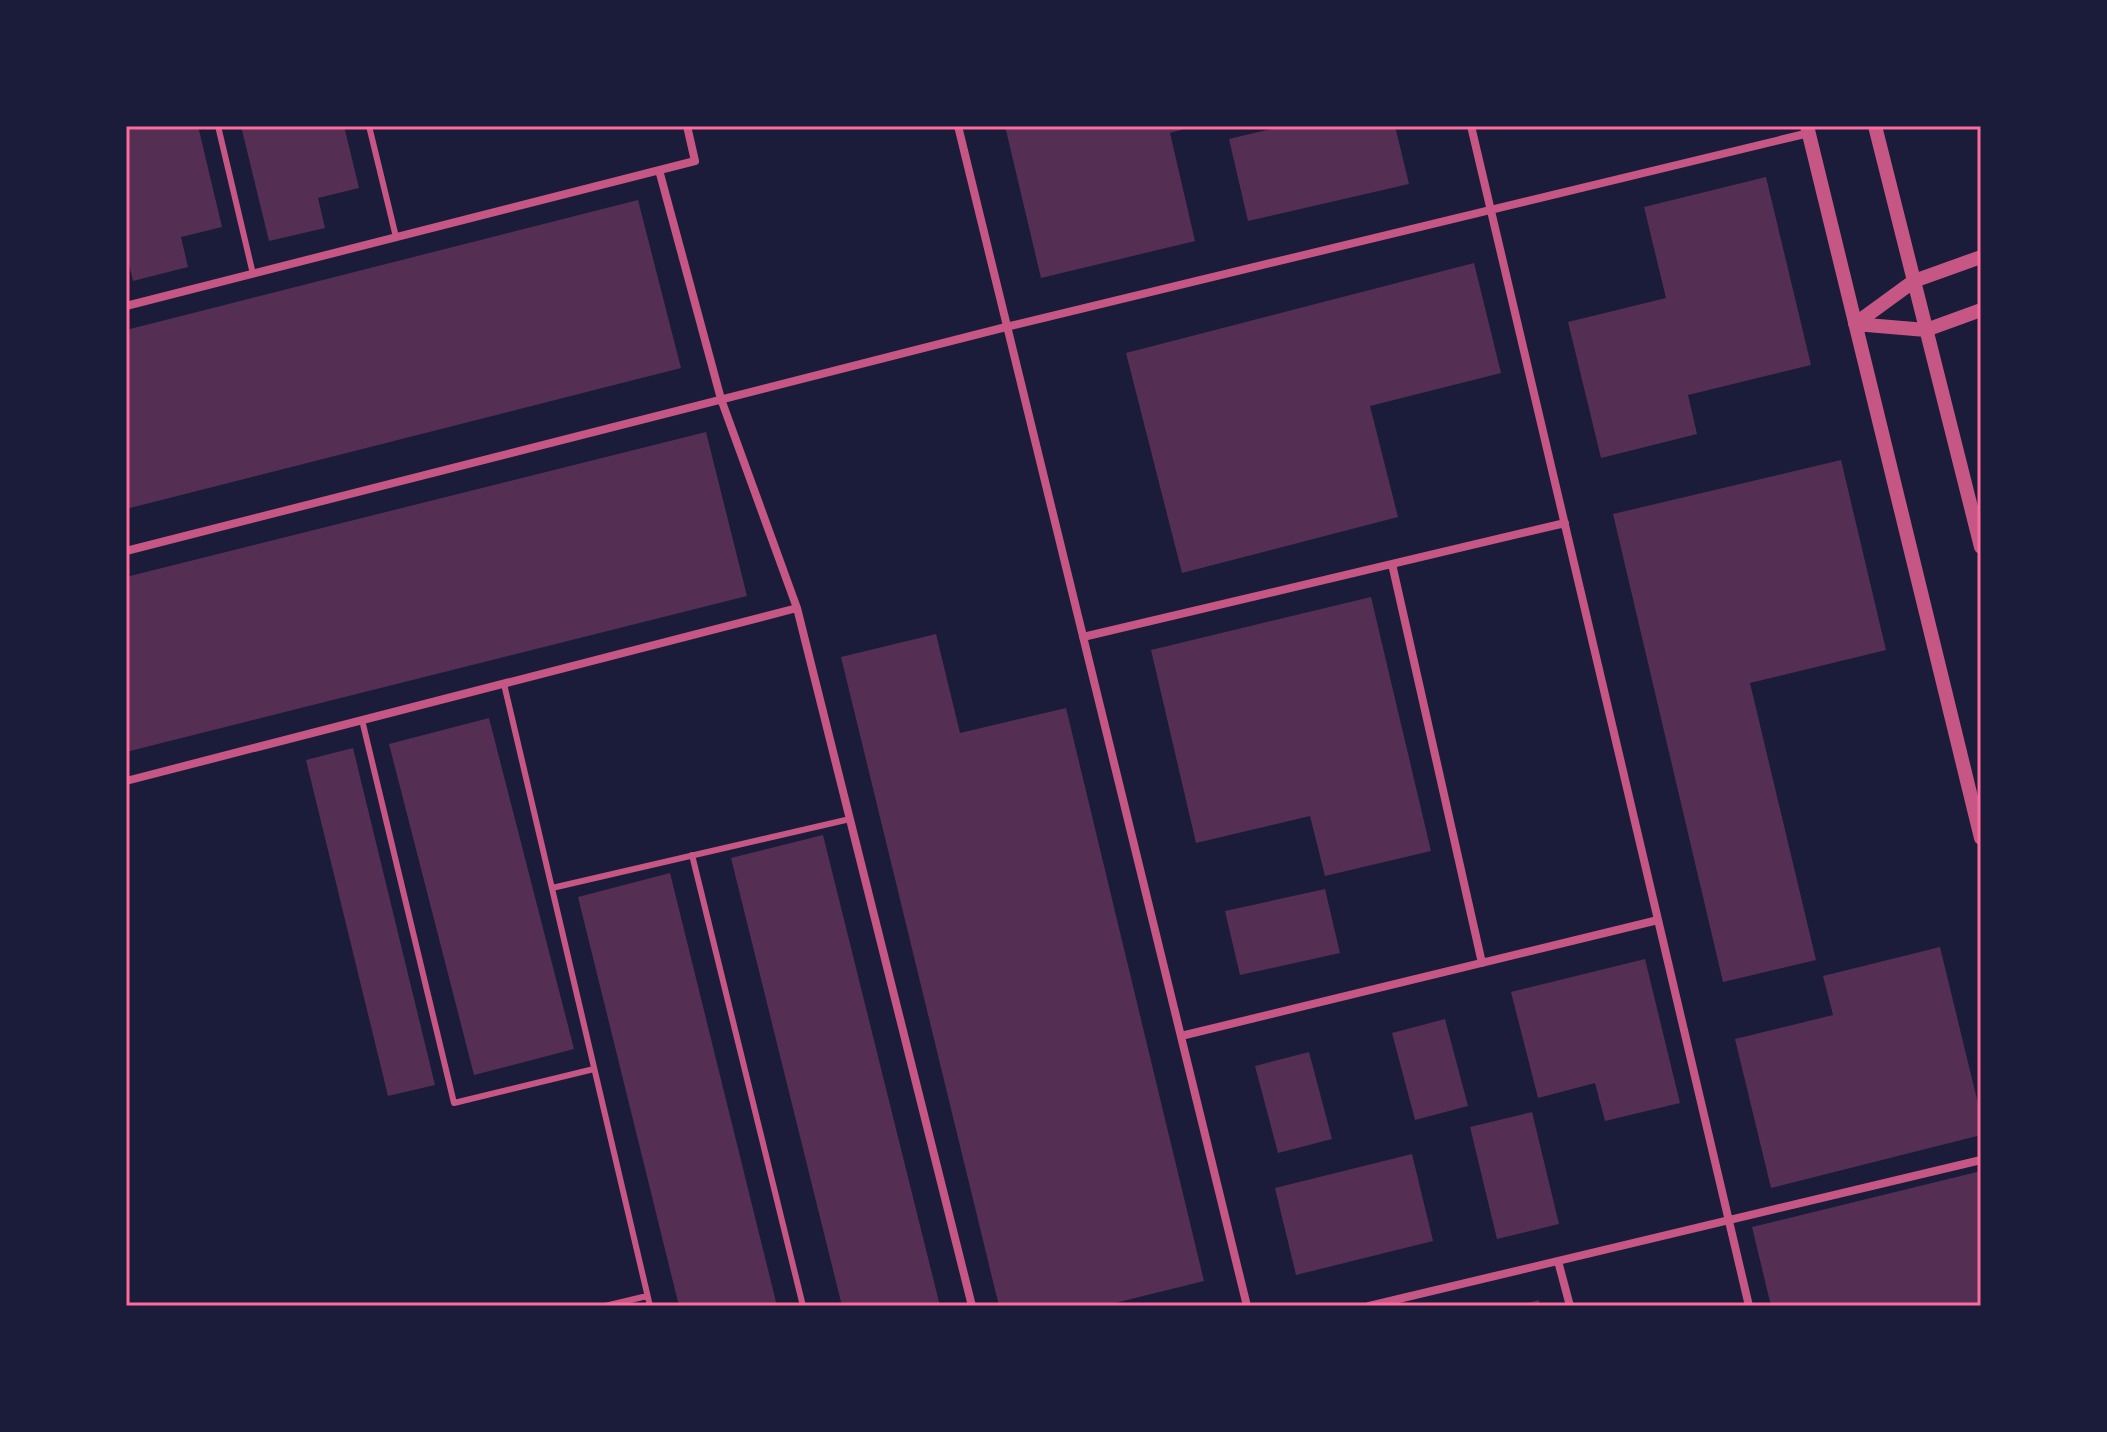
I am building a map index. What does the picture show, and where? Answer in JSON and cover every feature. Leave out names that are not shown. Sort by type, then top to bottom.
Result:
[{"type":"street","points":[[126,306],[695,161],[687,126]]},
{"type":"street","points":[[958,126],[1247,1306]]},
{"type":"street","points":[[1471,126],[1749,1306]]},
{"type":"street","points":[[1875,126],[1981,547]]},
{"type":"street","points":[[126,551],[1006,327],[1808,129],[1981,838]]},
{"type":"street","points":[[659,170],[721,399],[797,608],[972,1306]]},
{"type":"street","points":[[1855,324],[1914,281],[1981,257]]},
{"type":"street","points":[[1855,324],[1926,330],[1981,310]]},
{"type":"street","points":[[1083,637],[1565,523]]},
{"type":"street","points":[[1392,564],[1482,963]]},
{"type":"street","points":[[126,781],[797,608]]},
{"type":"street","points":[[1181,1036],[1658,920]]},
{"type":"street","points":[[1369,1306],[1981,1160]]},
{"type":"street","points":[[1558,1261],[1570,1306]]},
{"type":"lane","points":[[218,126],[253,274]]},
{"type":"lane","points":[[369,126],[396,237]]},
{"type":"lane","points":[[504,684],[650,1306]]},
{"type":"lane","points":[[362,720],[454,1103],[594,1069]]},
{"type":"lane","points":[[552,888],[850,819]]},
{"type":"lane","points":[[692,855],[803,1306]]},
{"type":"lane","points":[[605,1306],[647,1296]]},
{"type":"building","points":[[126,126],[198,126],[222,227],[181,237],[188,267],[133,281],[126,252]]},
{"type":"building","points":[[241,126],[344,126],[359,188],[318,198],[325,228],[269,241]]},
{"type":"building","points":[[1005,126],[1195,126],[1170,133],[1195,241],[1041,278]]},
{"type":"building","points":[[1284,126],[1395,126],[1409,184],[1248,221],[1229,139]]},
{"type":"building","points":[[1766,177],[1811,365],[1688,395],[1697,434],[1601,458],[1568,322],[1666,298],[1644,207]]},
{"type":"building","points":[[638,200],[681,368],[126,509],[126,330]]},
{"type":"building","points":[[1474,263],[1501,373],[1370,406],[1398,517],[1182,573],[1126,353]]},
{"type":"building","points":[[706,432],[747,596],[126,752],[126,577]]},
{"type":"building","points":[[1841,460],[1886,650],[1750,683],[1816,960],[1723,982],[1613,514]]},
{"type":"building","points":[[1371,597],[1431,851],[1325,876],[1310,816],[1196,843],[1151,650]]},
{"type":"building","points":[[936,634],[960,733],[1066,708],[1204,1281],[1103,1306],[999,1306],[841,657]]},
{"type":"building","points":[[489,718],[574,1049],[474,1075],[389,744]]},
{"type":"building","points":[[353,748],[435,1085],[388,1096],[306,760]]},
{"type":"building","points":[[823,835],[940,1306],[842,1306],[731,858]]},
{"type":"building","points":[[670,873],[777,1306],[679,1306],[578,897]]},
{"type":"building","points":[[1325,889],[1340,953],[1240,975],[1225,911]]},
{"type":"building","points":[[1940,947],[1981,1116],[1981,1135],[1771,1188],[1735,1039],[1833,1015],[1823,976]]},
{"type":"building","points":[[1645,959],[1680,1103],[1605,1121],[1595,1083],[1538,1098],[1511,992]]},
{"type":"building","points":[[1445,1019],[1468,1106],[1415,1120],[1392,1033]]},
{"type":"building","points":[[1309,1052],[1332,1139],[1278,1153],[1255,1066]]},
{"type":"building","points":[[1532,1112],[1559,1224],[1497,1239],[1470,1127]]},
{"type":"building","points":[[1412,1154],[1433,1241],[1296,1275],[1275,1188]]},
{"type":"building","points":[[1981,1171],[1981,1306],[1771,1306],[1752,1227]]},
{"type":"building","points":[[1539,1300],[1540,1306],[1519,1306],[1519,1305]]}]
